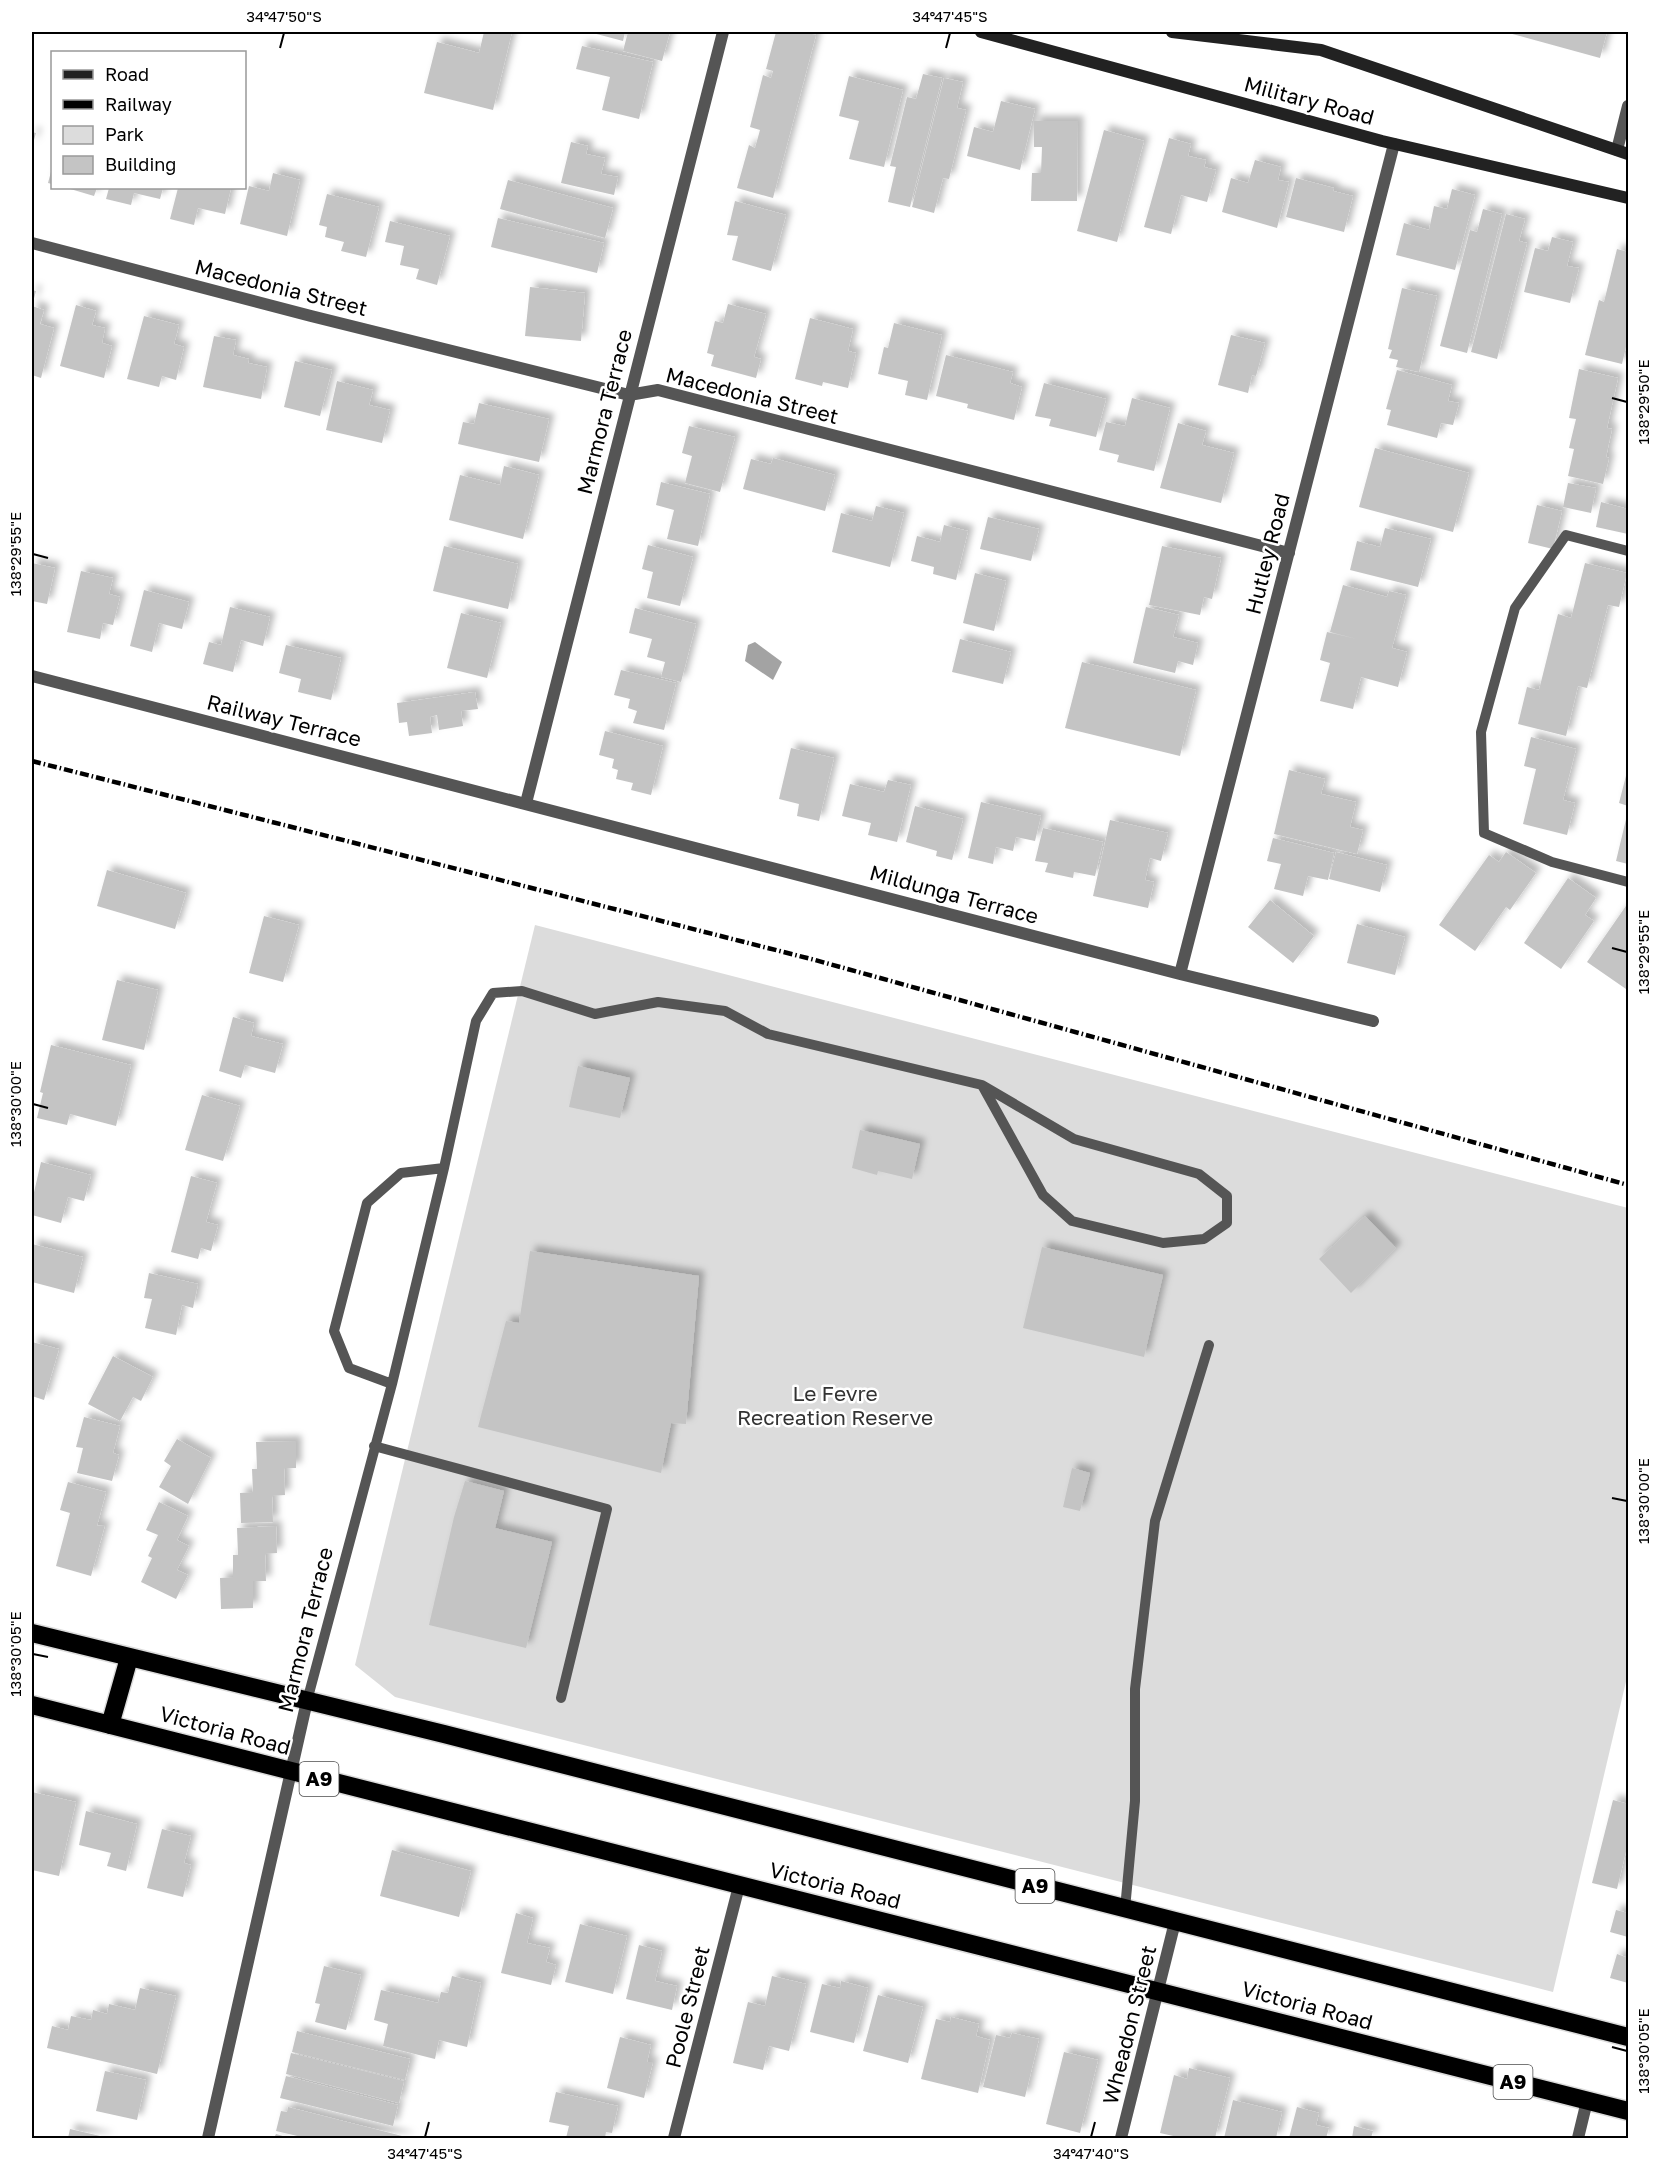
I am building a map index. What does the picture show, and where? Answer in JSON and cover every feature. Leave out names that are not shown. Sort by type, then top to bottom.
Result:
[{"type":"highway","name":"A9","points":[[32,1633],[129,1659],[444,1734],[1629,2037]]},
{"type":"highway","points":[[110,1725],[129,1659]]},
{"type":"highway","name":"Victoria Road","points":[[32,1705],[1629,2111]]},
{"type":"street","name":"Marmora Terrace","points":[[526,803],[723,32]]},
{"type":"street","name":"Military Road","points":[[981,32],[1394,144],[1629,198]]},
{"type":"street","name":"Military Road","points":[[1172,32],[1322,50],[1623,152]]},
{"type":"street","points":[[1623,152],[1629,106]]},
{"type":"street","name":"Hutley Road","points":[[1180,974],[1394,144]]},
{"type":"street","name":"Macedonia Street","points":[[32,243],[311,316],[629,395],[658,390],[1289,553]]},
{"type":"street","name":"Railway Terrace","points":[[32,676],[526,803]]},
{"type":"street","name":"Mildunga Terrace","points":[[526,803],[1180,974],[1373,1021]]},
{"type":"street","name":"Marmora Terrace","points":[[208,2139],[307,1701]]},
{"type":"street","name":"Poole Street","points":[[674,2139],[740,1886]]},
{"type":"street","name":"Wheadon Street","points":[[1121,2139],[1175,1922]]},
{"type":"street","points":[[1578,2139],[1587,2101]]},
{"type":"lane","points":[[1629,551],[1566,535],[1515,608],[1481,732],[1484,833],[1552,862],[1629,882]]},
{"type":"lane","name":"Marmora Terrace","points":[[307,1701],[392,1384],[444,1168],[476,1021],[493,993],[522,991],[595,1014],[658,1002],[725,1011],[768,1034],[982,1085]]},
{"type":"lane","points":[[982,1085],[1074,1139],[1199,1174],[1227,1196],[1227,1223],[1204,1239],[1163,1243],[1072,1221],[1043,1195],[982,1085]]},
{"type":"lane","points":[[392,1384],[349,1368],[334,1331],[367,1203],[401,1173],[444,1168]]},
{"type":"lane","points":[[1125,1909],[1135,1800],[1135,1689],[1155,1521],[1209,1345]]},
{"type":"lane","points":[[374,1446],[607,1509],[561,1698]]},
{"type":"green space","name":"Le Fevre Recreation Reserve","points":[[535,925],[1628,1208],[1628,1673],[1553,1992],[395,1697],[355,1665]]},
{"type":"shaded area","points":[[755,642],[782,662],[773,680],[745,661],[748,645]]},
{"type":"building","points":[[484,32],[512,32],[493,110],[424,93],[437,42],[479,53]]},
{"type":"building","points":[[589,32],[625,32],[623,41]]},
{"type":"building","points":[[628,32],[670,32],[662,61],[623,51]]},
{"type":"building","points":[[776,32],[803,32],[816,35],[773,198],[737,188],[749,145],[755,148],[760,130],[750,127],[763,75],[771,78],[773,71],[766,69]]},
{"type":"building","points":[[1505,32],[1607,32],[1600,58]]},
{"type":"building","points":[[582,46],[653,62],[639,119],[602,110],[610,77],[576,69]]},
{"type":"building","points":[[923,74],[942,78],[910,207],[888,202],[896,167],[890,166],[907,97],[916,99]]},
{"type":"building","points":[[849,76],[903,90],[884,167],[849,159],[859,121],[839,116]]},
{"type":"building","points":[[944,78],[963,82],[957,108],[966,110],[949,179],[943,178],[934,213],[912,207]]},
{"type":"building","points":[[1001,101],[1035,109],[1020,170],[967,156],[974,127],[993,132]]},
{"type":"building","points":[[1034,121],[1078,121],[1077,201],[1031,201],[1032,173],[1041,173],[1042,147],[1034,147]]},
{"type":"building","points":[[1104,130],[1144,141],[1117,242],[1077,231]]},
{"type":"building","points":[[32,132],[36,133],[32,147]]},
{"type":"building","points":[[1169,138],[1191,144],[1188,156],[1206,160],[1204,167],[1216,170],[1207,202],[1181,195],[1171,234],[1144,227]]},
{"type":"building","points":[[571,142],[588,146],[586,154],[605,158],[601,174],[618,177],[614,195],[561,183]]},
{"type":"building","points":[[1255,160],[1281,167],[1278,180],[1289,182],[1277,228],[1222,212],[1231,178],[1248,183]]},
{"type":"building","points":[[273,173],[300,180],[287,236],[240,224],[249,186],[269,191]]},
{"type":"building","points":[[1296,178],[1334,188],[1333,191],[1353,196],[1344,232],[1286,217]]},
{"type":"building","points":[[508,180],[613,208],[605,238],[500,209]]},
{"type":"building","points":[[70,189],[97,189],[94,196]]},
{"type":"building","points":[[109,189],[163,189],[160,199],[134,193],[131,205],[106,199]]},
{"type":"building","points":[[178,189],[231,189],[225,214],[198,208],[194,225],[170,219]]},
{"type":"building","points":[[1452,189],[1475,195],[1455,270],[1396,255],[1404,223],[1429,230],[1434,206],[1447,209]]},
{"type":"building","points":[[327,194],[379,207],[366,257],[341,251],[344,242],[325,237],[327,227],[319,225]]},
{"type":"building","points":[[735,201],[786,215],[771,271],[732,260],[738,236],[727,235]]},
{"type":"building","points":[[1483,209],[1502,214],[1467,353],[1440,346],[1470,230],[1477,232]]},
{"type":"building","points":[[1506,214],[1525,219],[1519,241],[1527,243],[1497,359],[1471,352]]},
{"type":"building","points":[[498,218],[604,243],[597,273],[491,247]]},
{"type":"building","points":[[390,221],[450,236],[437,285],[416,279],[419,269],[400,265],[404,246],[385,242]]},
{"type":"building","points":[[1552,237],[1573,242],[1567,266],[1579,268],[1570,303],[1524,292],[1535,248],[1548,251]]},
{"type":"building","points":[[1617,249],[1628,252],[1628,338],[1622,364],[1585,355],[1599,300],[1604,302]]},
{"type":"building","points":[[530,287],[585,293],[581,341],[525,336]]},
{"type":"building","points":[[1402,288],[1437,296],[1419,372],[1396,367],[1398,360],[1389,358],[1392,350],[1388,349]]},
{"type":"building","points":[[32,290],[36,291],[32,306]]},
{"type":"building","points":[[728,304],[766,314],[754,357],[761,359],[756,378],[711,366],[714,355],[707,353],[715,321],[723,323]]},
{"type":"building","points":[[76,305],[96,311],[92,325],[105,328],[102,343],[112,346],[104,378],[60,366]]},
{"type":"building","points":[[32,306],[44,310],[40,324],[54,328],[41,378],[32,375]]},
{"type":"building","points":[[144,316],[179,325],[174,344],[184,347],[176,380],[162,376],[159,387],[127,379]]},
{"type":"building","points":[[810,318],[853,329],[848,351],[856,353],[848,388],[823,382],[822,386],[795,379]]},
{"type":"building","points":[[894,323],[942,335],[927,400],[905,395],[908,381],[878,374],[884,347],[888,348]]},
{"type":"building","points":[[1231,335],[1265,343],[1256,376],[1252,375],[1248,393],[1218,385]]},
{"type":"building","points":[[214,336],[236,340],[233,355],[249,359],[248,363],[267,367],[261,399],[203,387]]},
{"type":"building","points":[[946,355],[1013,372],[1010,383],[1022,387],[1014,420],[967,408],[968,404],[936,396]]},
{"type":"building","points":[[295,361],[332,370],[320,416],[284,407]]},
{"type":"building","points":[[1579,369],[1618,378],[1607,428],[1612,429],[1603,484],[1568,476],[1574,449],[1569,448],[1576,419],[1569,418]]},
{"type":"building","points":[[1397,370],[1452,385],[1448,401],[1459,403],[1453,425],[1441,423],[1437,438],[1387,425],[1391,410],[1386,409]]},
{"type":"building","points":[[337,381],[373,390],[369,405],[390,410],[382,443],[326,430]]},
{"type":"building","points":[[1044,383],[1106,399],[1096,437],[1049,426],[1051,419],[1035,416]]},
{"type":"building","points":[[1132,398],[1170,408],[1154,471],[1117,462],[1119,455],[1099,450],[1106,422],[1125,426]]},
{"type":"building","points":[[479,403],[549,419],[539,462],[458,444],[463,422],[474,424]]},
{"type":"building","points":[[1178,423],[1206,431],[1202,445],[1234,453],[1221,503],[1160,488]]},
{"type":"building","points":[[689,426],[735,437],[720,492],[685,483],[692,456],[682,453]]},
{"type":"building","points":[[1375,448],[1469,473],[1453,532],[1359,507]]},
{"type":"building","points":[[773,458],[835,475],[825,511],[743,489],[751,459],[771,464]]},
{"type":"building","points":[[504,466],[539,475],[523,539],[449,520],[460,475],[500,485]]},
{"type":"building","points":[[661,482],[710,494],[698,546],[667,539],[674,510],[656,505]]},
{"type":"building","points":[[1568,483],[1596,488],[1591,513],[1563,507]]},
{"type":"building","points":[[1601,502],[1628,509],[1628,534],[1596,527]]},
{"type":"building","points":[[1537,505],[1562,511],[1553,549],[1528,543]]},
{"type":"building","points":[[876,506],[904,513],[890,567],[832,552],[841,513],[872,521]]},
{"type":"building","points":[[988,517],[1039,529],[1031,561],[980,549]]},
{"type":"building","points":[[944,525],[968,531],[956,580],[933,574],[934,567],[911,561],[917,536],[940,542]]},
{"type":"building","points":[[1385,528],[1431,539],[1418,587],[1350,570],[1357,541],[1380,547]]},
{"type":"building","points":[[648,545],[693,557],[680,606],[647,598],[653,572],[642,569]]},
{"type":"building","points":[[444,546],[518,564],[508,609],[433,591]]},
{"type":"building","points":[[1162,546],[1221,558],[1212,599],[1204,597],[1200,615],[1149,605]]},
{"type":"building","points":[[32,563],[55,568],[47,604],[32,601]]},
{"type":"building","points":[[1585,563],[1627,573],[1619,607],[1608,605],[1587,688],[1578,686],[1566,736],[1518,724],[1527,687],[1539,690],[1558,614],[1571,618]]},
{"type":"building","points":[[81,571],[113,578],[109,594],[120,597],[113,625],[103,623],[100,639],[67,632]]},
{"type":"building","points":[[975,573],[1006,581],[994,631],[963,623]]},
{"type":"building","points":[[1343,585],[1387,597],[1389,591],[1406,595],[1392,648],[1407,652],[1398,687],[1361,677],[1353,709],[1320,701],[1330,663],[1320,660],[1327,632],[1357,639],[1330,632]]},
{"type":"building","points":[[144,590],[189,602],[182,629],[159,623],[152,652],[130,646]]},
{"type":"building","points":[[230,607],[270,617],[263,646],[241,640],[233,672],[203,664],[209,642],[221,645]]},
{"type":"building","points":[[1146,607],[1179,615],[1173,637],[1198,643],[1193,665],[1178,661],[1175,673],[1133,663]]},
{"type":"building","points":[[635,608],[696,624],[681,682],[661,677],[665,662],[647,657],[652,639],[629,633]]},
{"type":"building","points":[[461,613],[501,623],[487,678],[447,668]]},
{"type":"building","points":[[960,639],[1011,652],[1003,684],[952,672]]},
{"type":"building","points":[[286,645],[341,658],[331,700],[298,692],[301,679],[279,673]]},
{"type":"building","points":[[1082,662],[1196,690],[1180,756],[1065,728]]},
{"type":"building","points":[[621,670],[676,683],[664,730],[633,723],[637,711],[628,708],[630,699],[614,695]]},
{"type":"building","points":[[475,692],[478,709],[461,711],[463,726],[439,730],[437,715],[430,717],[432,733],[409,736],[407,722],[399,723],[397,703]]},
{"type":"building","points":[[605,731],[663,746],[651,795],[631,790],[633,783],[616,779],[618,770],[612,768],[614,759],[599,755]]},
{"type":"building","points":[[1531,737],[1576,749],[1563,800],[1575,803],[1567,835],[1523,824],[1536,769],[1524,766]]},
{"type":"building","points":[[791,748],[834,758],[819,821],[797,816],[799,804],[779,799]]},
{"type":"building","points":[[1628,768],[1628,806],[1619,803]]},
{"type":"building","points":[[1289,770],[1325,779],[1321,794],[1356,802],[1350,827],[1363,830],[1357,854],[1274,834]]},
{"type":"building","points":[[888,780],[911,785],[897,842],[868,835],[871,823],[842,816],[850,784],[884,792]]},
{"type":"building","points":[[981,802],[1041,816],[1035,841],[1016,837],[1013,851],[996,847],[993,864],[968,858]]},
{"type":"building","points":[[915,806],[963,819],[952,860],[936,856],[937,851],[906,842]]},
{"type":"building","points":[[1628,811],[1628,864],[1616,861]]},
{"type":"building","points":[[1110,820],[1168,833],[1161,861],[1150,858],[1145,880],[1154,882],[1148,908],[1093,896]]},
{"type":"building","points":[[1043,828],[1103,842],[1095,876],[1074,872],[1073,878],[1045,872],[1048,863],[1035,861]]},
{"type":"building","points":[[1273,838],[1334,853],[1328,880],[1308,876],[1303,896],[1274,889],[1281,864],[1267,861]]},
{"type":"building","points":[[1336,852],[1387,865],[1380,892],[1329,879]]},
{"type":"building","points":[[1506,852],[1536,873],[1510,910],[1506,907],[1475,951],[1439,925],[1489,855],[1499,862]]},
{"type":"building","points":[[107,870],[186,893],[175,929],[97,906]]},
{"type":"building","points":[[1568,878],[1596,898],[1585,915],[1594,921],[1561,969],[1524,943]]},
{"type":"building","points":[[1270,900],[1314,936],[1293,963],[1248,927]]},
{"type":"building","points":[[1628,903],[1628,985],[1626,989],[1587,962]]},
{"type":"building","points":[[264,916],[299,925],[283,982],[249,973]]},
{"type":"building","points":[[1357,924],[1405,937],[1395,975],[1347,963]]},
{"type":"building","points":[[117,980],[158,990],[144,1050],[102,1040]]},
{"type":"building","points":[[233,1017],[254,1023],[251,1036],[283,1044],[275,1073],[245,1065],[241,1078],[219,1071]]},
{"type":"building","points":[[51,1045],[131,1065],[116,1126],[70,1114],[67,1125],[37,1118],[43,1093],[40,1092]]},
{"type":"building","points":[[578,1066],[630,1078],[620,1118],[569,1107]]},
{"type":"building","points":[[202,1095],[240,1106],[223,1161],[185,1150]]},
{"type":"building","points":[[860,1130],[920,1144],[912,1179],[878,1171],[877,1175],[852,1168]]},
{"type":"building","points":[[41,1162],[91,1175],[84,1201],[68,1197],[61,1223],[32,1215],[32,1201]]},
{"type":"building","points":[[191,1176],[217,1183],[206,1222],[218,1225],[211,1251],[201,1248],[198,1259],[171,1252]]},
{"type":"building","points":[[1365,1216],[1396,1248],[1351,1293],[1319,1259]]},
{"type":"building","points":[[32,1244],[83,1257],[74,1293],[32,1282]]},
{"type":"building","points":[[1042,1247],[1163,1275],[1144,1357],[1023,1328]]},
{"type":"building","points":[[530,1251],[699,1276],[686,1424],[671,1423],[661,1473],[478,1427],[506,1321],[519,1323]]},
{"type":"building","points":[[149,1273],[198,1284],[193,1308],[182,1305],[176,1335],[145,1328],[152,1299],[144,1298]]},
{"type":"building","points":[[32,1342],[59,1349],[44,1400],[32,1396]]},
{"type":"building","points":[[113,1356],[153,1377],[141,1401],[133,1397],[120,1421],[88,1404]]},
{"type":"building","points":[[84,1417],[120,1426],[113,1453],[119,1455],[112,1481],[77,1473],[83,1448],[76,1447]]},
{"type":"building","points":[[177,1439],[211,1458],[188,1504],[159,1487],[171,1466],[164,1461]]},
{"type":"building","points":[[296,1441],[296,1468],[284,1468],[285,1495],[272,1496],[273,1522],[241,1523],[240,1493],[253,1492],[252,1469],[257,1469],[256,1442]]},
{"type":"building","points":[[1072,1468],[1090,1473],[1080,1511],[1063,1507]]},
{"type":"building","points":[[465,1481],[504,1491],[495,1528],[552,1542],[526,1648],[429,1625],[454,1517]]},
{"type":"building","points":[[68,1482],[106,1492],[97,1526],[105,1525],[91,1576],[56,1566],[70,1513],[60,1510]]},
{"type":"building","points":[[159,1502],[188,1516],[177,1540],[189,1546],[177,1570],[188,1575],[176,1599],[141,1582],[152,1558],[148,1556],[158,1535],[146,1530]]},
{"type":"building","points":[[276,1526],[277,1553],[265,1554],[266,1581],[253,1581],[253,1608],[221,1609],[220,1578],[233,1577],[233,1555],[238,1555],[237,1528]]},
{"type":"building","points":[[32,1792],[76,1802],[59,1876],[32,1870]]},
{"type":"building","points":[[1613,1800],[1628,1804],[1628,1843],[1617,1889],[1592,1883]]},
{"type":"building","points":[[86,1811],[137,1824],[126,1871],[107,1866],[111,1853],[79,1845]]},
{"type":"building","points":[[162,1829],[191,1836],[184,1863],[191,1865],[183,1897],[147,1888]]},
{"type":"building","points":[[392,1850],[471,1871],[459,1917],[380,1896]]},
{"type":"building","points":[[1616,1910],[1628,1913],[1628,1937],[1610,1932]]},
{"type":"building","points":[[516,1913],[533,1918],[527,1943],[550,1948],[546,1962],[556,1965],[551,1985],[501,1973]]},
{"type":"building","points":[[580,1924],[627,1936],[613,1994],[565,1982]]},
{"type":"building","points":[[639,1945],[662,1951],[655,1981],[677,1986],[672,2010],[626,1999]]},
{"type":"building","points":[[1617,1954],[1628,1958],[1628,1983],[1610,1978]]},
{"type":"building","points":[[324,1966],[361,1975],[346,2030],[315,2022],[320,2004],[315,2003]]},
{"type":"building","points":[[452,1976],[481,1983],[467,2047],[439,2040],[435,2059],[383,2046],[388,2024],[374,2020],[381,1990],[438,2003],[441,1992],[448,1993]]},
{"type":"building","points":[[772,1976],[806,1984],[789,2051],[769,2046],[763,2070],[733,2063],[748,2002],[765,2006]]},
{"type":"building","points":[[841,1981],[868,1988],[854,2043],[810,2032],[822,1984],[840,1988]]},
{"type":"building","points":[[140,1988],[176,1996],[157,2074],[47,2048],[52,2026],[68,2030],[71,2016],[91,2020],[93,2010],[107,2014],[109,2004],[135,2010]]},
{"type":"building","points":[[878,1995],[923,2007],[908,2063],[863,2051]]},
{"type":"building","points":[[951,2017],[979,2024],[976,2036],[990,2040],[978,2093],[921,2079],[936,2019],[950,2022]]},
{"type":"building","points":[[297,2031],[410,2059],[405,2080],[292,2052]]},
{"type":"building","points":[[1012,2033],[1039,2039],[1025,2097],[983,2087],[996,2035],[1010,2038]]},
{"type":"building","points":[[620,2037],[651,2045],[647,2062],[653,2062],[644,2098],[607,2088]]},
{"type":"building","points":[[1064,2052],[1098,2060],[1080,2133],[1046,2124]]},
{"type":"building","points":[[291,2053],[404,2081],[399,2103],[286,2074]]},
{"type":"building","points":[[1189,2068],[1230,2078],[1215,2138],[1182,2138],[1160,2133],[1174,2075],[1187,2079]]},
{"type":"building","points":[[105,2071],[146,2080],[137,2120],[96,2111]]},
{"type":"building","points":[[286,2076],[398,2105],[393,2126],[280,2098]]},
{"type":"building","points":[[556,2092],[618,2106],[612,2133],[606,2132],[605,2138],[566,2138],[569,2126],[549,2122]]},
{"type":"building","points":[[1233,2100],[1282,2112],[1276,2138],[1224,2138]]},
{"type":"building","points":[[288,2107],[410,2138],[306,2138],[276,2131],[281,2111],[287,2112]]},
{"type":"building","points":[[1297,2107],[1319,2113],[1316,2125],[1329,2128],[1326,2138],[1289,2138]]},
{"type":"building","points":[[1354,2126],[1373,2131],[1371,2138],[1352,2138]]},
{"type":"building","points":[[70,2129],[109,2138],[68,2138]]},
{"type":"building","points":[[276,2134],[290,2138],[274,2138]]},
{"type":"railway","points":[[32,761],[815,960],[1628,1185]]}]
